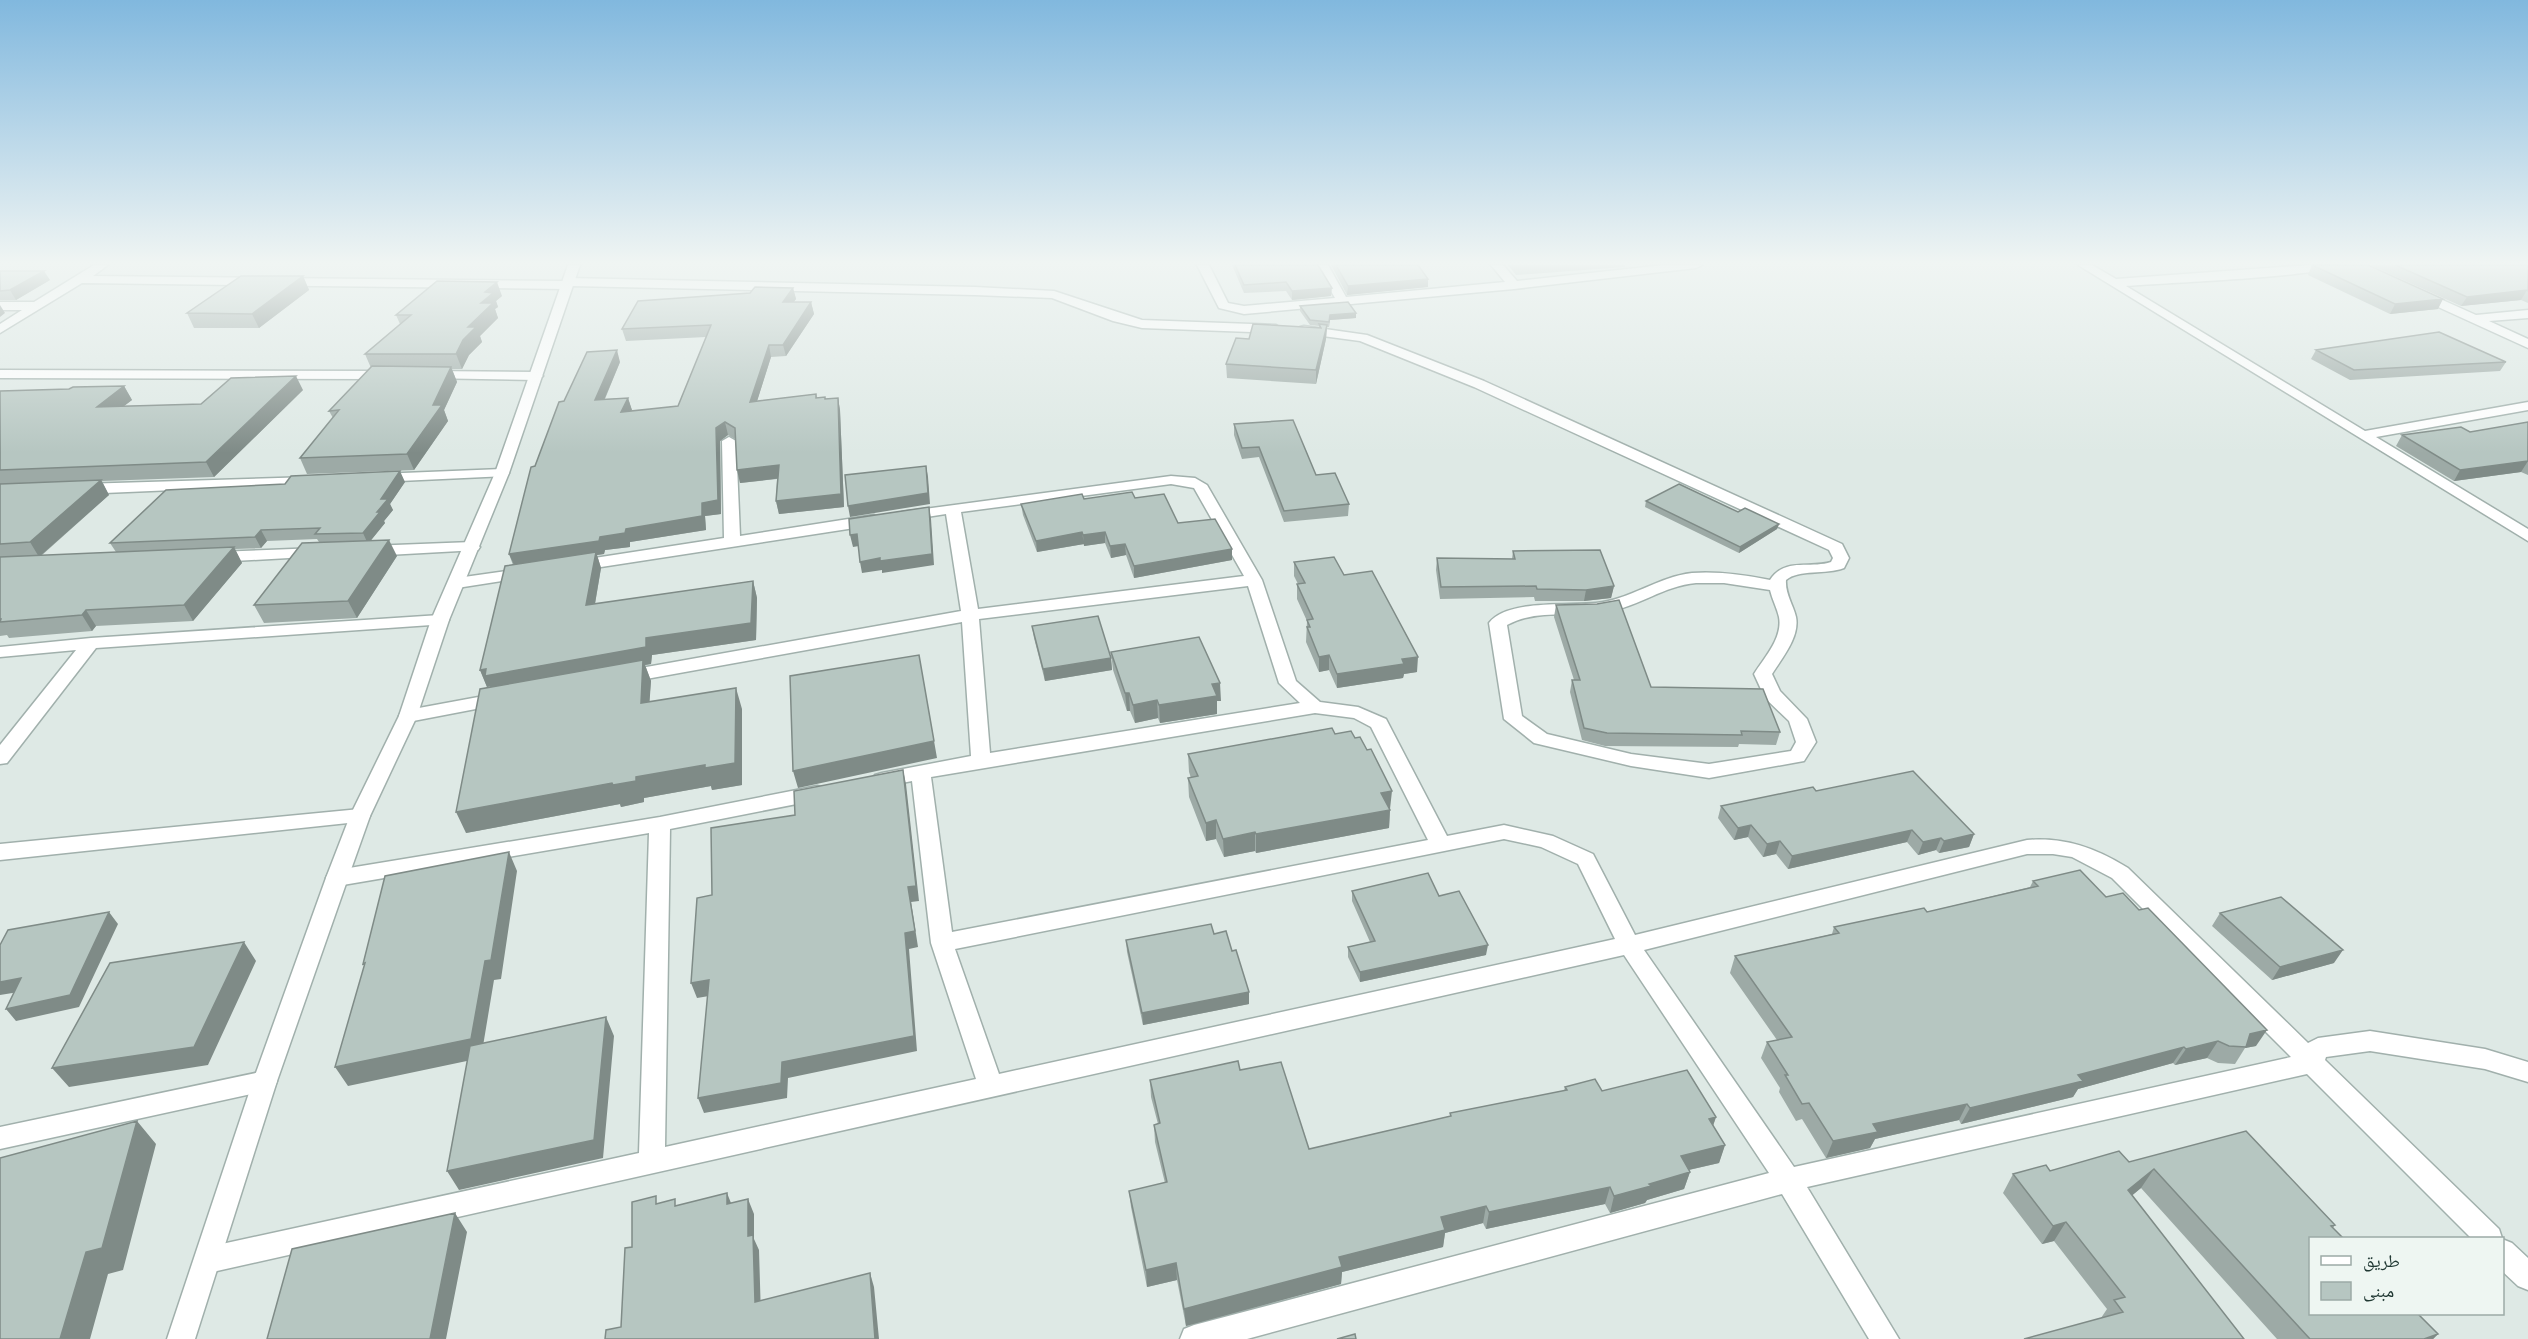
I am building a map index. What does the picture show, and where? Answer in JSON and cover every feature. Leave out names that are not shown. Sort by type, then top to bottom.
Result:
[{"type":"street","points":[[180,1339],[208,1260],[265,1081],[337,878],[360,816],[408,716],[440,620],[458,583],[502,473],[552,327]]},
{"type":"street","points":[[1240,327],[1311,330],[1363,338],[1479,384],[1836,548],[1841,558],[1838,565],[1831,569],[1788,571],[1779,577],[1777,586],[1788,624],[1763,674],[1772,693],[1798,719],[1806,742],[1797,756],[1709,771],[1631,760],[1541,739],[1513,718],[1498,623],[1505,618],[1531,612],[1606,607],[1632,600],[1673,582],[1716,578],[1777,586]]},
{"type":"street","points":[[2187,327],[2525,531]]},
{"type":"street","points":[[2494,327],[2528,344]]},
{"type":"street","points":[[0,374],[536,375]]},
{"type":"street","points":[[2364,435],[2528,406]]},
{"type":"street","points":[[729,441],[732,543]]},
{"type":"street","points":[[360,479],[502,473]]},
{"type":"street","points":[[68,490],[324,480]]},
{"type":"street","points":[[560,568],[953,508],[1171,480],[1190,481],[1200,485],[1209,498],[1254,580],[1288,683],[1315,707]]},
{"type":"street","points":[[953,508],[970,615],[981,761]]},
{"type":"street","points":[[354,552],[472,546]]},
{"type":"street","points":[[201,558],[331,552]]},
{"type":"street","points":[[458,583],[537,571]]},
{"type":"street","points":[[607,680],[970,615],[1254,580]]},
{"type":"street","points":[[0,652],[91,643],[440,620]]},
{"type":"street","points":[[0,758],[91,643]]},
{"type":"street","points":[[408,716],[514,697]]},
{"type":"street","points":[[865,784],[981,761],[1315,707],[1358,713],[1379,723],[1386,741],[1441,845]]},
{"type":"street","points":[[921,773],[942,943],[991,1088]]},
{"type":"street","points":[[337,878],[660,824],[842,788]]},
{"type":"street","points":[[0,852],[360,816]]},
{"type":"street","points":[[652,1160],[660,824]]},
{"type":"street","points":[[942,943],[1504,832],[1546,841],[1586,859],[1629,945],[1788,1180],[1885,1339]]},
{"type":"street","points":[[208,1260],[1629,945],[2027,847],[2051,845],[2097,857],[2120,873],[2487,1237]]},
{"type":"street","points":[[2311,1064],[2318,1048],[2370,1041],[2485,1059],[2528,1072]]},
{"type":"street","points":[[1194,1339],[1788,1180],[2311,1064]]},
{"type":"street","points":[[0,1138],[265,1081]]},
{"type":"street","points":[[2504,1254],[2528,1277]]},
{"type":"building","points":[[396,327],[476,327],[463,340],[456,354],[365,354]]},
{"type":"building","points":[[623,327],[656,327],[622,329]]},
{"type":"building","points":[[710,327],[794,327],[783,345],[769,345],[750,402],[816,394],[816,398],[838,398],[841,494],[776,501],[779,465],[737,470],[735,428],[725,422],[716,428],[718,500],[702,503],[702,516],[626,529],[625,533],[600,537],[599,541],[509,554],[531,467],[535,466],[559,402],[564,401],[587,352],[617,350],[595,400],[628,398],[621,412],[678,406]]},
{"type":"building","points":[[1252,327],[1326,327],[1316,370],[1226,364],[1236,338],[1249,339]]},
{"type":"building","points":[[2439,332],[2506,362],[2354,370],[2316,350]]},
{"type":"building","points":[[372,366],[451,367],[433,405],[442,405],[407,454],[300,458],[339,410],[329,411]]},
{"type":"building","points":[[296,376],[206,462],[0,470],[0,391],[124,386],[97,407],[201,404],[231,378]]},
{"type":"building","points":[[1293,420],[1316,475],[1335,473],[1349,504],[1284,511],[1259,447],[1242,448],[1234,424]]},
{"type":"building","points":[[2528,422],[2528,461],[2460,470],[2402,435],[2461,427],[2470,432]]},
{"type":"building","points":[[926,466],[928,493],[848,506],[845,475]]},
{"type":"building","points":[[400,471],[381,499],[388,499],[363,533],[315,534],[320,528],[261,530],[255,537],[110,543],[166,490],[285,484],[291,476]]},
{"type":"building","points":[[101,480],[30,542],[0,544],[0,484]]},
{"type":"building","points":[[1679,484],[1738,512],[1745,508],[1779,524],[1740,547],[1646,501]]},
{"type":"building","points":[[1132,492],[1135,498],[1164,494],[1178,523],[1215,519],[1232,549],[1134,566],[1125,544],[1110,546],[1105,532],[1083,535],[1082,532],[1036,541],[1021,504],[1082,494],[1084,499]]},
{"type":"building","points":[[929,507],[932,554],[860,562],[857,534],[850,535],[849,519]]},
{"type":"building","points":[[389,540],[348,601],[254,605],[302,543]]},
{"type":"building","points":[[234,547],[184,605],[86,610],[82,615],[0,622],[0,557]]},
{"type":"building","points":[[1600,550],[1614,586],[1586,590],[1537,589],[1536,586],[1441,587],[1437,558],[1515,559],[1513,551]]},
{"type":"building","points":[[596,552],[586,605],[753,581],[751,623],[646,638],[646,647],[485,676],[486,669],[480,670],[505,566]]},
{"type":"building","points":[[1334,557],[1344,575],[1372,571],[1418,657],[1402,659],[1404,664],[1337,674],[1329,655],[1319,657],[1307,627],[1310,627],[1307,620],[1313,619],[1297,584],[1305,583],[1294,562]]},
{"type":"building","points":[[1619,600],[1651,687],[1763,689],[1780,732],[1741,731],[1742,735],[1607,733],[1584,728],[1572,680],[1580,680],[1556,605],[1597,604]]},
{"type":"building","points":[[1098,616],[1111,658],[1043,669],[1032,626]]},
{"type":"building","points":[[1199,637],[1220,683],[1212,684],[1217,696],[1159,705],[1157,700],[1133,705],[1129,693],[1125,693],[1111,652]]},
{"type":"building","points":[[919,655],[934,741],[793,771],[790,676]]},
{"type":"building","points":[[643,660],[641,703],[736,688],[735,763],[705,768],[705,765],[636,777],[636,781],[613,785],[612,783],[456,812],[480,689]]},
{"type":"building","points":[[1332,728],[1335,734],[1351,731],[1355,738],[1360,737],[1367,750],[1371,749],[1392,791],[1381,793],[1390,810],[1223,839],[1216,820],[1206,823],[1188,778],[1198,776],[1188,754]]},
{"type":"building","points":[[903,770],[916,886],[908,887],[915,931],[905,933],[914,1036],[782,1062],[781,1083],[698,1098],[709,980],[691,983],[697,898],[712,895],[711,828],[795,815],[794,791]]},
{"type":"building","points":[[1913,771],[1974,834],[1944,841],[1941,838],[1923,842],[1912,830],[1792,856],[1780,841],[1767,844],[1751,825],[1738,828],[1721,806],[1813,787],[1816,791]]},
{"type":"building","points":[[509,852],[491,960],[485,961],[471,1039],[335,1067],[365,963],[363,964],[385,876]]},
{"type":"building","points":[[2080,870],[2106,897],[2123,893],[2139,910],[2148,908],[2267,1030],[2250,1034],[2246,1047],[2229,1046],[2218,1041],[2186,1049],[2184,1047],[2078,1075],[2083,1081],[1970,1108],[1967,1104],[1873,1124],[1878,1132],[1833,1141],[1809,1103],[1802,1104],[1785,1075],[1788,1075],[1767,1042],[1792,1037],[1735,956],[1839,933],[1834,927],[1924,908],[1927,912],[2038,886],[2033,881]]},
{"type":"building","points":[[1428,873],[1439,896],[1459,891],[1488,945],[1360,972],[1348,947],[1375,941],[1352,891]]},
{"type":"building","points":[[2281,897],[2343,950],[2280,967],[2220,913]]},
{"type":"building","points":[[109,912],[70,995],[6,1009],[21,978],[0,982],[0,945],[8,930]]},
{"type":"building","points":[[1211,924],[1214,934],[1226,931],[1232,951],[1236,950],[1249,992],[1142,1013],[1126,940]]},
{"type":"building","points":[[244,942],[194,1047],[52,1068],[110,963]]},
{"type":"building","points":[[606,1017],[594,1140],[447,1171],[470,1046]]},
{"type":"building","points":[[1238,1061],[1240,1070],[1281,1062],[1309,1149],[1451,1116],[1450,1113],[1567,1090],[1565,1087],[1595,1079],[1602,1091],[1687,1070],[1716,1117],[1709,1119],[1725,1145],[1681,1156],[1690,1172],[1649,1184],[1651,1186],[1614,1196],[1610,1187],[1489,1212],[1486,1206],[1441,1217],[1445,1230],[1339,1257],[1342,1267],[1184,1309],[1176,1263],[1146,1270],[1129,1191],[1167,1182],[1154,1125],[1160,1123],[1150,1080]]},
{"type":"building","points":[[137,1121],[102,1248],[86,1252],[60,1339],[0,1339],[0,1158]]},
{"type":"building","points":[[2246,1131],[2335,1225],[2331,1226],[2342,1237],[2309,1237],[2309,1315],[2419,1315],[2438,1334],[2424,1339],[2310,1339],[2154,1169],[2128,1190],[2244,1339],[2024,1339],[2123,1312],[2114,1300],[2125,1297],[2066,1222],[2053,1226],[2013,1174],[2046,1165],[2050,1171],[2119,1151],[2129,1162]]},
{"type":"building","points":[[727,1193],[727,1204],[748,1199],[748,1236],[753,1235],[755,1302],[870,1273],[875,1339],[605,1339],[606,1330],[621,1327],[625,1248],[632,1247],[632,1202],[656,1196],[656,1204],[675,1199],[675,1206]]},
{"type":"building","points":[[455,1213],[430,1339],[267,1339],[292,1249]]},
{"type":"building","points":[[1355,1334],[1356,1339],[1337,1339]]}]
